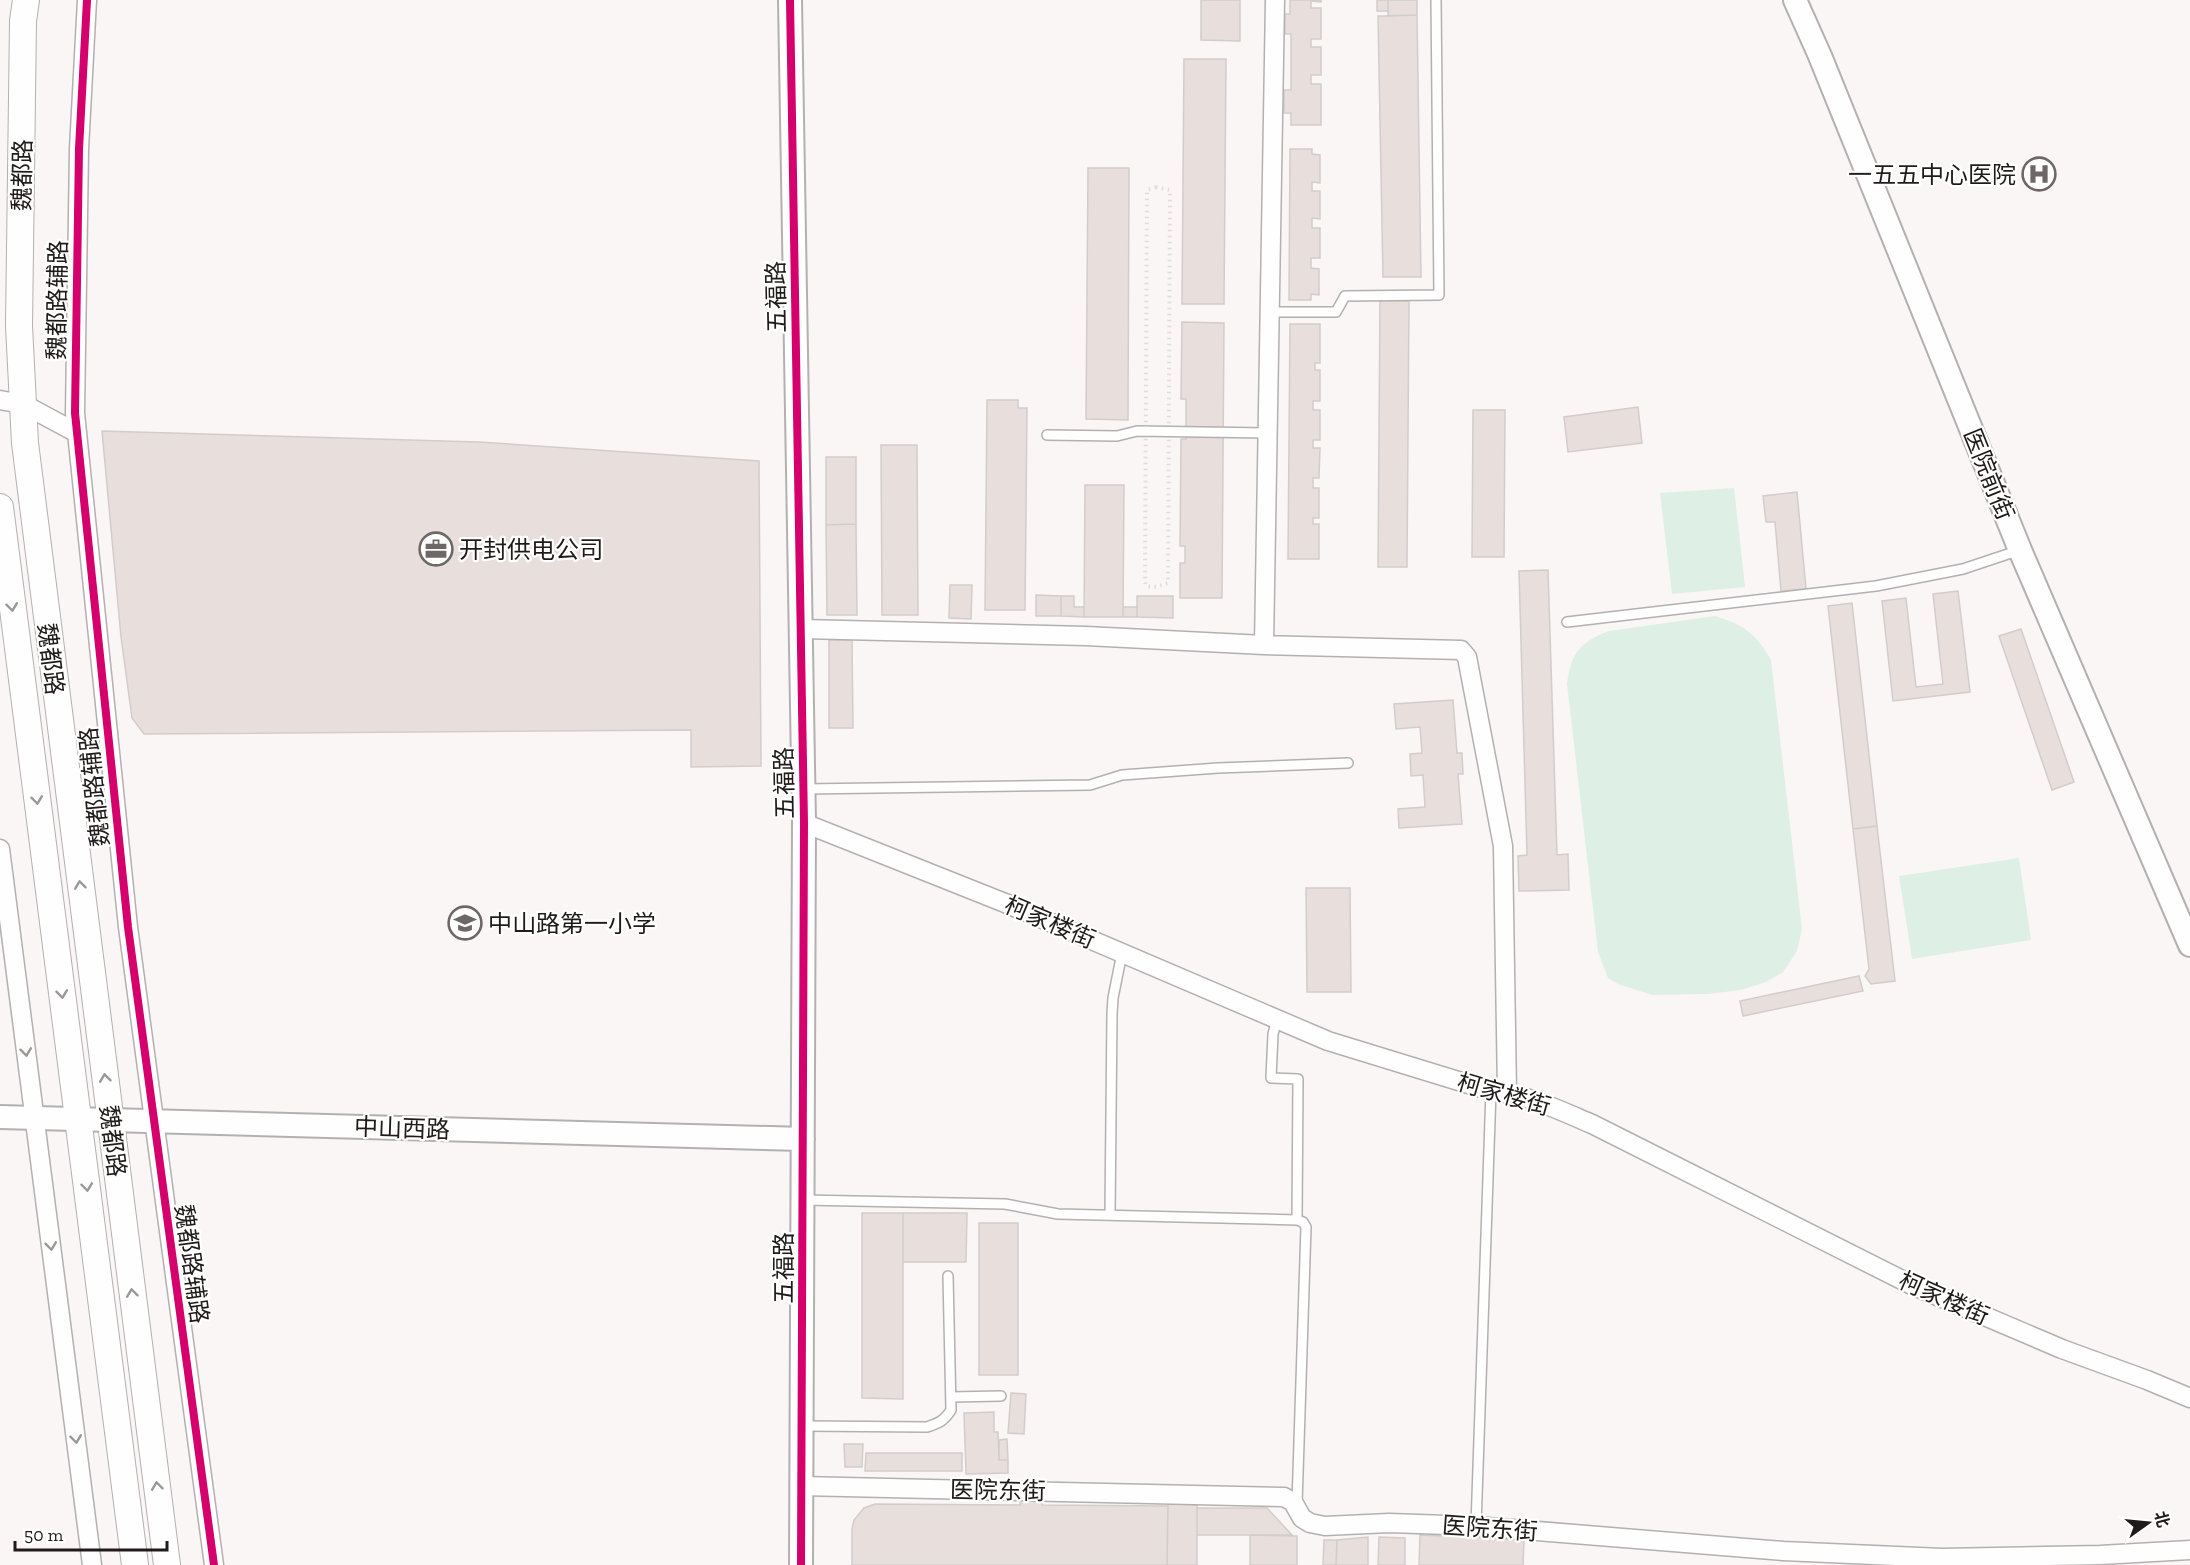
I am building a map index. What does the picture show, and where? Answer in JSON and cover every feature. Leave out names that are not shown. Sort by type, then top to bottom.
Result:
[{"type":"main road","name":"魏都路","points":[[26,0],[23,21],[19,326],[11,402],[25,443],[33,522],[166,1565]]},
{"type":"main road","name":"魏都路","points":[[0,507],[135,1565]]},
{"type":"street","name":"魏都路辅路","points":[[87,0],[79,160],[75,413],[128,927],[214,1565]]},
{"type":"street","name":"五福路","points":[[790,0],[804,789],[801,1565]]},
{"type":"street","points":[[1264,645],[1275,0]]},
{"type":"street","name":"医院前街","points":[[1795,0],[2020,550],[2190,945]]},
{"type":"street","points":[[11,402],[77,433]]},
{"type":"street","points":[[802,629],[1086,636],[1264,645],[1461,650],[1467,657],[1503,846],[1499,1092]]},
{"type":"street","name":"柯家楼街","points":[[804,823],[1005,903],[1328,1041],[1544,1104],[1592,1124],[1914,1286],[2062,1349],[2190,1398]]},
{"type":"street","points":[[0,849],[92,1565]]},
{"type":"street","name":"中山西路","points":[[0,1117],[803,1139]]},
{"type":"street","name":"医院东街","points":[[801,1486],[1284,1497],[1293,1502],[1302,1518],[1310,1523],[1325,1526],[1389,1524],[1476,1526],[1783,1551],[1942,1558],[2100,1555],[2190,1550]]},
{"type":"lane","points":[[1269,312],[1336,312],[1345,296],[1439,295],[1436,0]]},
{"type":"lane","points":[[1047,435],[1117,436],[1146,431],[1267,433]]},
{"type":"lane","points":[[1567,622],[1876,586],[1963,569],[2020,550]]},
{"type":"lane","points":[[804,789],[1090,785],[1122,775],[1218,768],[1348,763]]},
{"type":"lane","points":[[1110,1215],[1112,1014],[1122,953]]},
{"type":"lane","points":[[1277,1019],[1273,1034],[1271,1078],[1298,1079],[1297,1220]]},
{"type":"lane","points":[[1476,1526],[1499,1092]]},
{"type":"lane","points":[[803,1200],[1005,1204],[1058,1214],[1297,1220],[1303,1222],[1306,1227],[1296,1507]]},
{"type":"lane","points":[[802,1426],[927,1427],[945,1419],[951,1410],[948,1276]]},
{"type":"lane","points":[[951,1397],[1001,1396]]},
{"type":"path","points":[[1156,186],[1170,190],[1168,584],[1156,587],[1146,586],[1145,582],[1146,431],[1147,190],[1156,186]]},
{"type":"shaded area","points":[[1734,488],[1745,587],[1672,594],[1660,493]]},
{"type":"shaded area","points":[[1715,616],[1749,632],[1760,643],[1771,660],[1802,929],[1797,951],[1783,972],[1766,982],[1741,990],[1707,994],[1652,995],[1618,984],[1608,978],[1598,952],[1567,684],[1574,657],[1584,644],[1599,635],[1609,631]]},
{"type":"shaded area","points":[[2019,858],[2031,940],[1912,959],[1899,876]]},
{"type":"building","points":[[1201,0],[1240,0],[1240,41],[1201,40]]},
{"type":"building","points":[[1290,0],[1321,0],[1321,2],[1311,1],[1311,8],[1321,8],[1321,39],[1311,39],[1311,47],[1321,47],[1321,75],[1311,75],[1311,84],[1321,84],[1321,125],[1291,125],[1291,113],[1284,113],[1284,90],[1291,90],[1291,34],[1285,34],[1285,14],[1290,14]]},
{"type":"building","points":[[1377,0],[1388,0],[1388,11],[1377,11]]},
{"type":"building","points":[[1388,0],[1417,0],[1417,15],[1388,16]]},
{"type":"building","points":[[1417,15],[1421,277],[1383,277],[1378,16]]},
{"type":"building","points":[[1184,59],[1226,59],[1224,304],[1182,304]]},
{"type":"building","points":[[1290,149],[1312,149],[1312,154],[1320,155],[1320,183],[1312,182],[1312,191],[1320,191],[1320,219],[1312,218],[1312,228],[1320,228],[1320,258],[1311,258],[1311,268],[1319,269],[1319,295],[1311,294],[1311,300],[1289,300]]},
{"type":"building","points":[[1088,168],[1129,168],[1128,420],[1086,419]]},
{"type":"building","points":[[1380,300],[1409,301],[1407,567],[1378,567]]},
{"type":"building","points":[[1182,322],[1224,323],[1222,598],[1180,598],[1180,563],[1185,563],[1185,546],[1180,546],[1181,439],[1186,439],[1186,399],[1181,399]]},
{"type":"building","points":[[1290,324],[1320,324],[1320,363],[1315,363],[1315,370],[1320,370],[1320,401],[1313,401],[1313,410],[1320,410],[1320,440],[1313,440],[1313,448],[1320,448],[1319,478],[1313,478],[1313,488],[1319,488],[1319,518],[1313,518],[1313,524],[1319,524],[1319,559],[1288,559]]},
{"type":"building","points":[[987,400],[1018,400],[1018,408],[1027,408],[1025,610],[985,610]]},
{"type":"building","points":[[1638,407],[1642,443],[1568,452],[1564,417]]},
{"type":"building","points":[[1473,410],[1505,410],[1504,557],[1472,557]]},
{"type":"building","name":"开封供电公司","points":[[102,431],[479,442],[759,461],[761,766],[691,767],[691,730],[144,734],[132,718],[121,637]]},
{"type":"building","points":[[881,445],[917,445],[918,615],[882,615]]},
{"type":"building","points":[[826,457],[856,457],[856,524],[826,525]]},
{"type":"building","points":[[1085,485],[1124,485],[1123,617],[1084,617]]},
{"type":"building","points":[[1797,492],[1806,589],[1781,591],[1775,522],[1766,522],[1763,496]]},
{"type":"building","points":[[856,524],[857,615],[827,615],[826,525]]},
{"type":"building","points":[[1548,570],[1557,855],[1568,854],[1569,890],[1519,891],[1518,856],[1527,855],[1519,571]]},
{"type":"building","points":[[950,585],[972,585],[971,619],[949,618]]},
{"type":"building","points":[[1958,591],[1970,692],[1893,701],[1882,601],[1906,598],[1916,687],[1943,684],[1933,594]]},
{"type":"building","points":[[1036,595],[1061,596],[1061,616],[1036,616]]},
{"type":"building","points":[[1061,596],[1074,596],[1074,607],[1084,607],[1084,617],[1061,616]]},
{"type":"building","points":[[1137,596],[1173,596],[1173,618],[1137,617]]},
{"type":"building","points":[[1852,603],[1877,826],[1853,829],[1828,606]]},
{"type":"building","points":[[1123,607],[1137,607],[1137,617],[1123,617]]},
{"type":"building","points":[[2021,629],[2074,782],[2052,790],[1999,636]]},
{"type":"building","points":[[829,640],[852,640],[853,728],[829,728]]},
{"type":"building","points":[[1453,700],[1457,753],[1462,753],[1463,774],[1458,774],[1462,824],[1399,828],[1398,809],[1425,807],[1423,775],[1411,776],[1410,754],[1422,753],[1420,727],[1396,729],[1394,704]]},
{"type":"building","points":[[1877,826],[1895,981],[1871,984],[1865,976],[1869,969],[1853,829]]},
{"type":"building","points":[[1306,888],[1350,888],[1351,992],[1307,992]]},
{"type":"building","points":[[1859,976],[1863,991],[1743,1016],[1740,1001]]},
{"type":"building","points":[[862,1213],[903,1213],[903,1399],[862,1398]]},
{"type":"building","points":[[903,1213],[967,1213],[966,1262],[903,1262]]},
{"type":"building","points":[[979,1223],[1018,1223],[1018,1375],[979,1375]]},
{"type":"building","points":[[1011,1393],[1026,1394],[1024,1434],[1008,1433]]},
{"type":"building","points":[[994,1412],[994,1432],[998,1432],[999,1460],[1008,1460],[1008,1473],[966,1474],[964,1413]]},
{"type":"building","points":[[1007,1439],[1008,1460],[999,1460],[999,1440]]},
{"type":"building","points":[[844,1444],[863,1444],[862,1467],[845,1467]]},
{"type":"building","points":[[866,1453],[962,1453],[962,1471],[865,1471]]},
{"type":"building","points":[[1020,1499],[1041,1499],[1042,1505],[1168,1506],[1167,1565],[852,1565],[852,1529],[854,1520],[864,1508],[875,1504],[1020,1505]]},
{"type":"building","points":[[1168,1500],[1193,1501],[1193,1505],[1197,1505],[1197,1565],[1167,1565]]},
{"type":"building","points":[[1197,1508],[1267,1508],[1292,1535],[1197,1535]]},
{"type":"building","points":[[1250,1535],[1297,1536],[1297,1565],[1250,1565]]},
{"type":"building","points":[[1420,1535],[1524,1540],[1523,1565],[1419,1565]]},
{"type":"building","points":[[1368,1537],[1368,1565],[1336,1565],[1337,1540]]},
{"type":"building","points":[[1379,1537],[1405,1538],[1405,1565],[1378,1565]]},
{"type":"building","points":[[1324,1540],[1337,1540],[1336,1565],[1323,1565]]},
{"type":"cycle path","points":[[87,0],[79,149],[75,413],[128,927],[214,1565]]},
{"type":"cycle path","points":[[790,0],[804,823],[801,1565]]},
{"type":"place","name":"一五五中心医院","points":[[2039,174]]},
{"type":"place","name":"开封供电公司","points":[[436,549]]},
{"type":"place","name":"中山路第一小学","points":[[465,923]]}]
